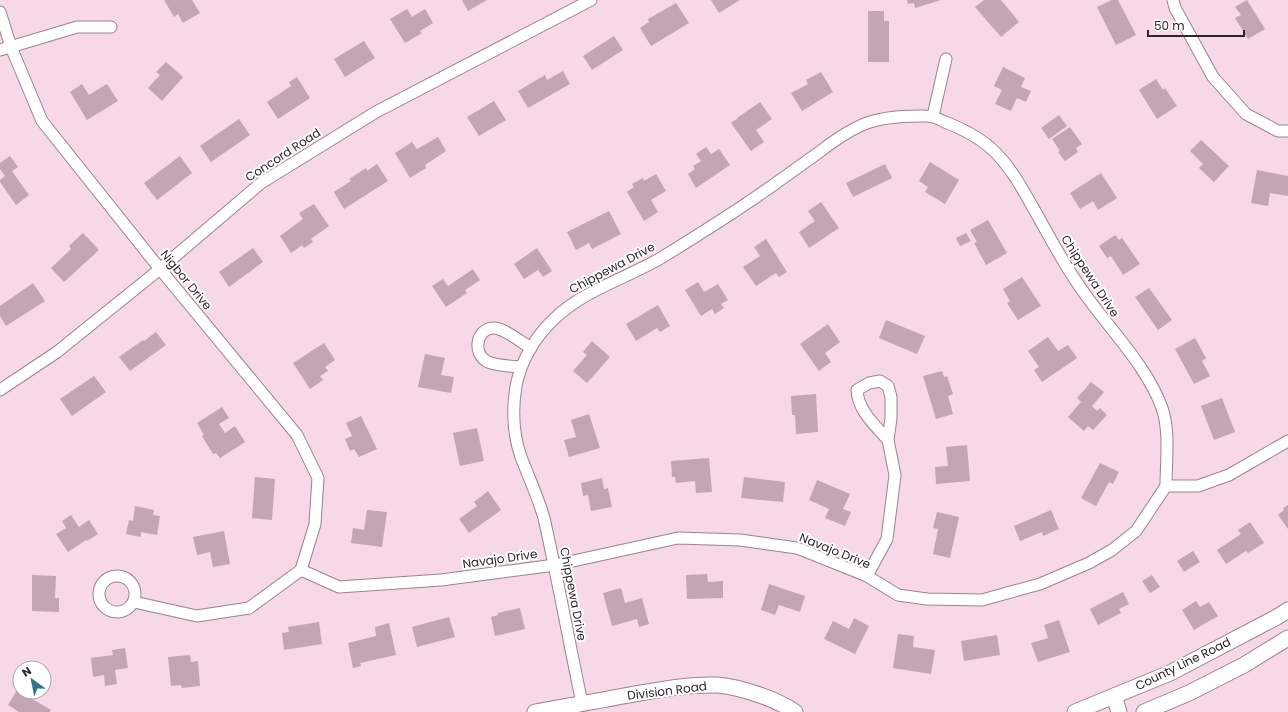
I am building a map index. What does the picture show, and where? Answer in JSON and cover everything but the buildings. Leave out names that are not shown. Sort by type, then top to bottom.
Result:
[{"type":"main road","name":"County Line Road","points":[[1075,712],[1170,673],[1288,610]]},
{"type":"main road","points":[[1144,712],[1189,693],[1244,665],[1288,638]]},
{"type":"main road","name":"Division Road","points":[[536,712],[682,687],[718,685],[743,690],[772,699],[795,712]]},
{"type":"main road","points":[[1114,696],[1119,712]]},
{"type":"street","name":"Concord Road","points":[[0,390],[57,352],[160,269],[261,183],[376,112],[591,0]]},
{"type":"street","points":[[1173,0],[1175,8],[1213,77],[1246,114],[1278,131],[1288,131]]},
{"type":"street","name":"Nigbor Drive","points":[[0,12],[5,49],[42,120],[160,269],[298,435],[318,478],[315,524],[300,570]]},
{"type":"street","points":[[5,49],[77,27],[110,27]]},
{"type":"street","points":[[933,116],[946,58]]},
{"type":"street","name":"Chippewa Drive","points":[[582,704],[555,565],[540,502],[520,454],[515,433],[513,409],[521,367],[531,348],[552,320],[574,303],[658,260],[752,201],[842,136],[864,124],[883,119],[908,116],[933,116],[973,135],[994,150],[1010,170],[1079,287],[1105,323],[1133,357],[1151,384],[1163,411],[1166,432],[1166,486]]},
{"type":"street","points":[[521,367],[488,362],[481,357],[477,351],[479,338],[485,331],[494,328],[502,330],[531,348]]},
{"type":"street","points":[[867,576],[887,539],[895,475],[888,440],[892,418],[891,397],[888,386],[880,381],[868,383],[857,390],[862,410],[888,440]]},
{"type":"street","points":[[1166,486],[1198,486],[1229,476],[1288,441]]},
{"type":"street","name":"Navajo Drive","points":[[300,570],[339,587],[441,580],[555,565],[678,538],[740,540],[798,548],[867,576],[898,596],[927,599],[982,600],[1040,584],[1089,564],[1112,550],[1136,531],[1166,486]]},
{"type":"street","points":[[134,602],[197,616],[249,608],[300,570]]}]
